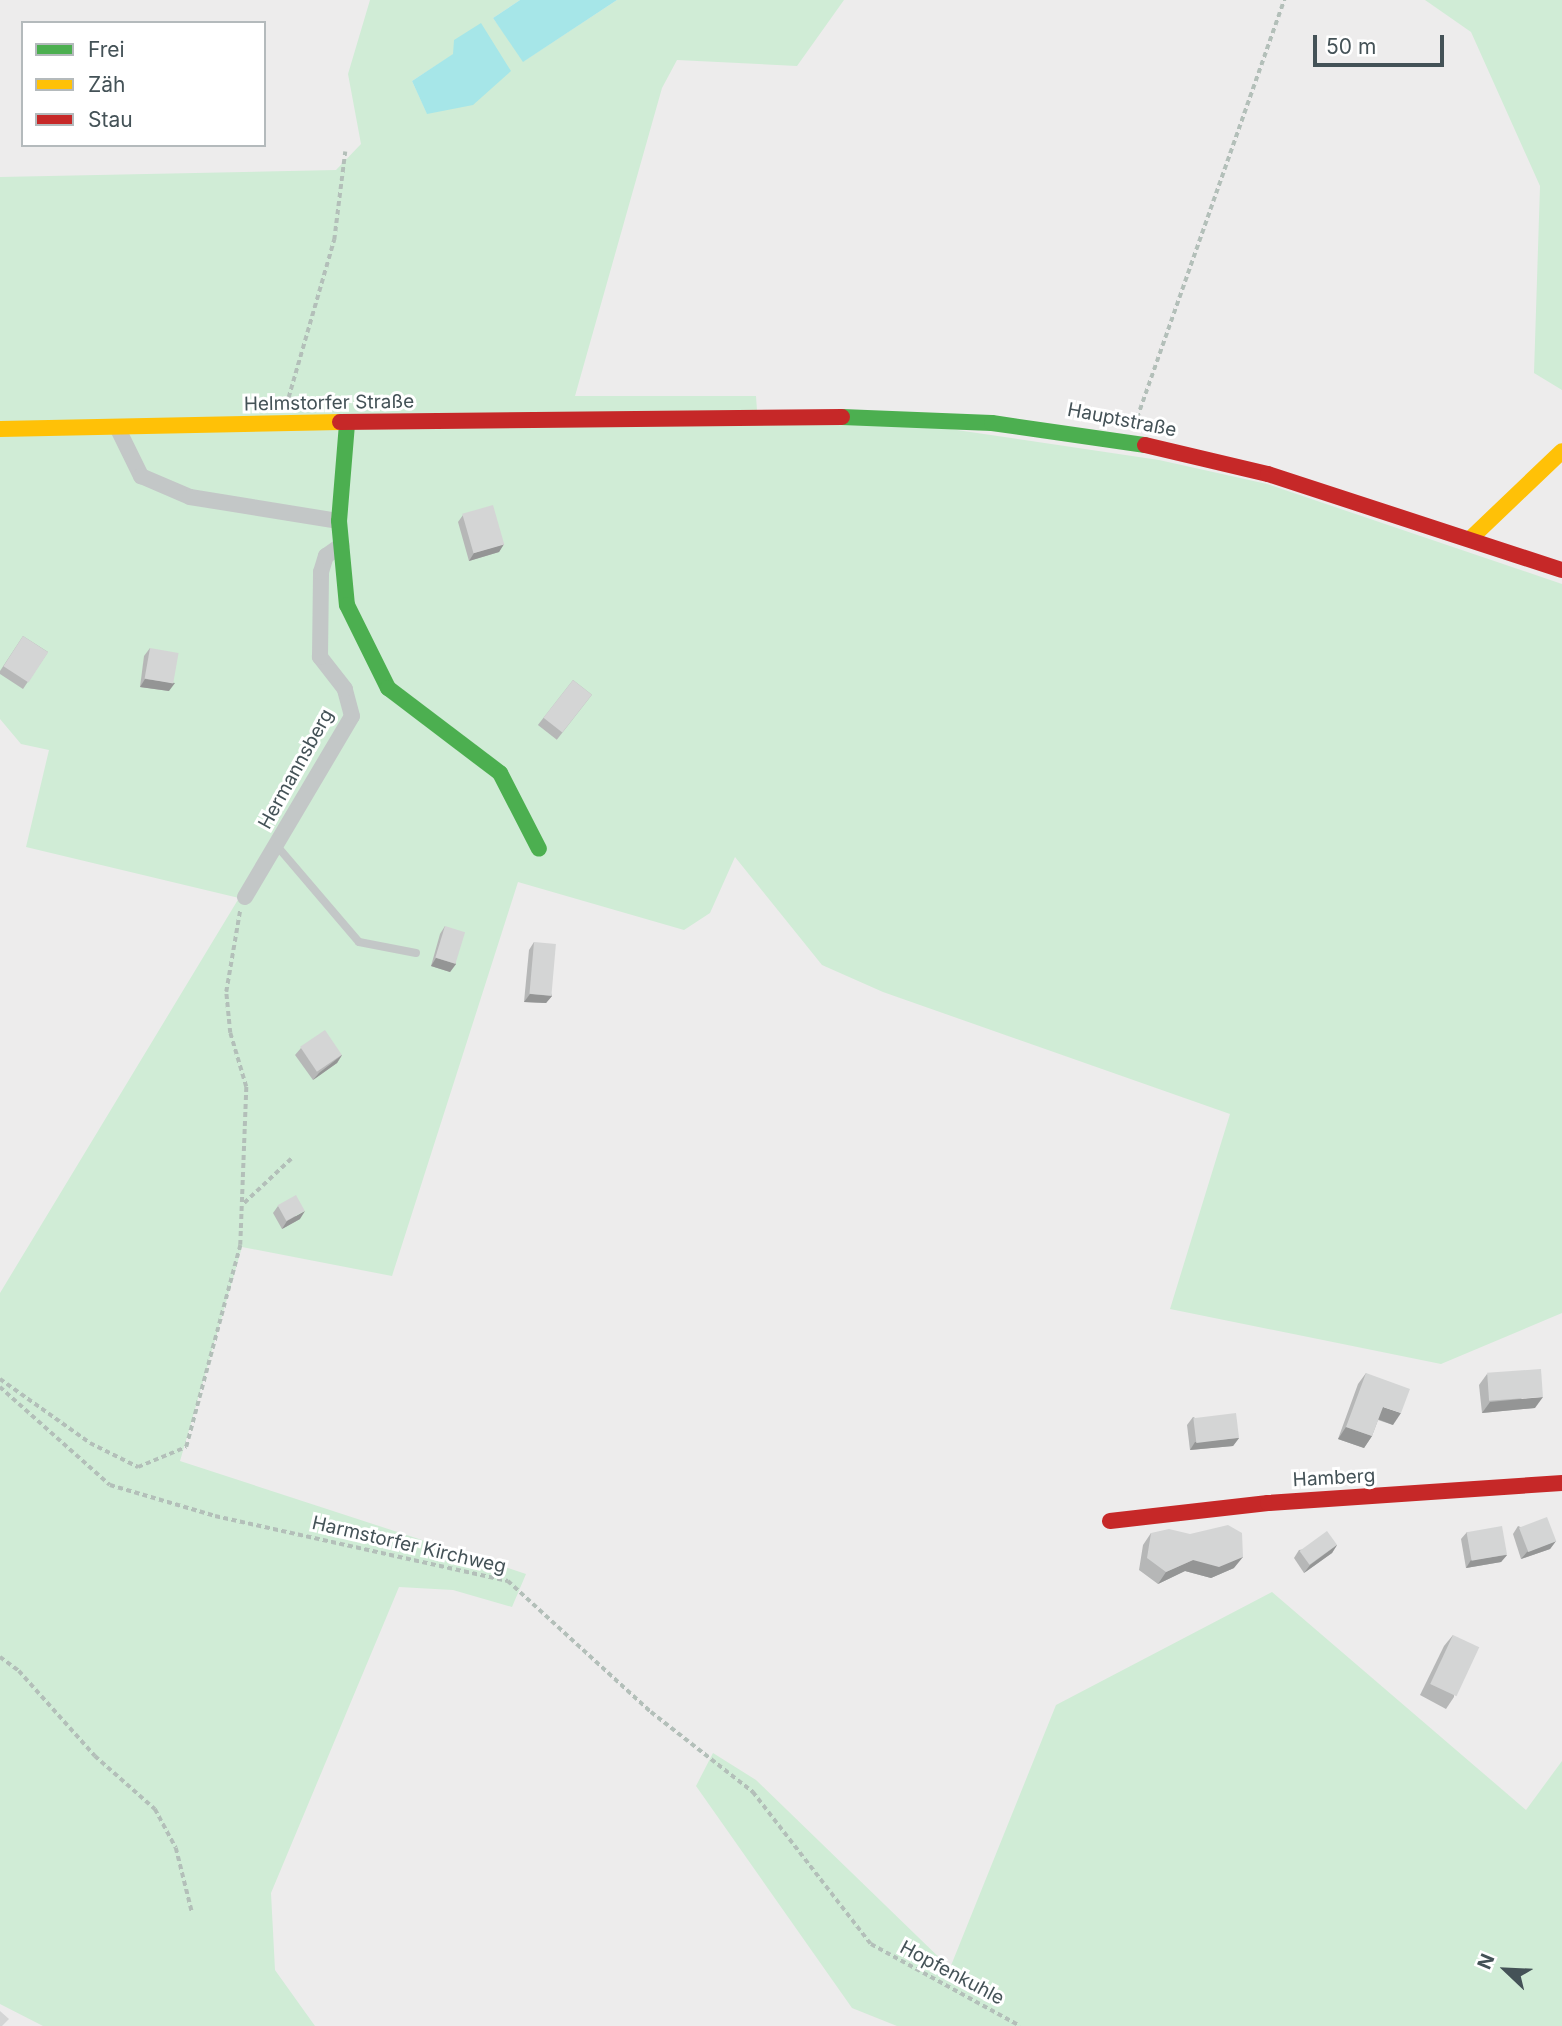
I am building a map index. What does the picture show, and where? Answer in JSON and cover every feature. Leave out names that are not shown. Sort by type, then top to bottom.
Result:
[{"type":"main road","name":"Hauptstraße","points":[[658,416],[915,418],[1068,430],[1129,441],[1268,474],[1562,570]]},
{"type":"main road","name":"Helmstorfer Straße","points":[[0,429],[658,416]]},
{"type":"main road","points":[[347,424],[339,521],[347,605],[388,688],[500,773],[539,849]]},
{"type":"main road","points":[[1471,539],[1562,451]]},
{"type":"main road","name":"Hamberg","points":[[1110,1521],[1268,1503],[1562,1483]]},
{"type":"street","points":[[117,427],[141,476],[190,497],[339,521]]},
{"type":"street","name":"Hermannsberg","points":[[245,897],[352,716],[345,689],[320,657],[321,572],[326,556],[342,545]]},
{"type":"lane","points":[[277,846],[359,942],[416,953]]},
{"type":"path","points":[[1129,441],[1284,0]]},
{"type":"path","points":[[281,425],[334,240],[345,152]]},
{"type":"path","points":[[0,1379],[90,1443],[138,1467],[186,1447],[240,1245],[246,1087],[230,1033],[226,992],[245,897]]},
{"type":"path","points":[[242,1204],[293,1157]]},
{"type":"path","name":"Harmstorfer Kirchweg","points":[[0,1387],[110,1485],[215,1516],[508,1581],[651,1712],[753,1792],[871,1944]]},
{"type":"path","points":[[0,1657],[19,1671],[94,1756],[155,1809],[176,1848],[192,1912]]},
{"type":"path","name":"Hopfenkuhle","points":[[871,1944],[1020,2026]]},
{"type":"green space","points":[[370,0],[520,0],[493,18],[524,61],[617,0],[844,0],[797,66],[677,60],[662,88],[575,396],[756,396],[758,425],[916,424],[1159,460],[1267,484],[1562,584],[1562,1313],[1441,1364],[1170,1309],[1230,1114],[883,992],[822,965],[735,857],[710,913],[684,930],[518,882],[392,1276],[242,1247],[180,1461],[526,1574],[512,1607],[453,1590],[399,1587],[271,1893],[275,1970],[315,2026],[43,2026],[0,2004],[0,1293],[239,898],[26,847],[49,750],[21,744],[0,719],[0,177],[336,170],[361,144],[348,74]],"holes":[[[454,54],[427,113],[412,81]]]},
{"type":"green space","points":[[1425,0],[1562,0],[1562,390],[1534,373],[1540,186],[1471,32]]},
{"type":"green space","points":[[1272,1592],[1526,1810],[1562,1761],[1562,2026],[897,2026],[852,2008],[696,1786],[713,1753],[756,1780],[950,1968],[1056,1705]]},
{"type":"water","points":[[520,0],[617,0],[523,62],[493,18]]},
{"type":"water","points":[[481,23],[511,71],[473,105],[427,114],[412,81],[453,54],[454,40]]},
{"type":"building","points":[[493,505],[504,544],[474,553],[462,514]]},
{"type":"building","points":[[23,636],[48,652],[29,683],[3,666]]},
{"type":"building","points":[[150,648],[179,653],[173,684],[145,679]]},
{"type":"building","points":[[573,680],[592,695],[562,733],[543,718]]},
{"type":"building","points":[[445,926],[465,932],[455,964],[435,958]]},
{"type":"building","points":[[534,942],[556,944],[551,996],[529,994]]},
{"type":"building","points":[[325,1030],[342,1055],[317,1072],[300,1047]]},
{"type":"building","points":[[296,1195],[305,1211],[286,1221],[278,1205]]},
{"type":"building","points":[[1541,1369],[1543,1397],[1489,1401],[1487,1373]]},
{"type":"building","points":[[1366,1373],[1410,1389],[1401,1413],[1383,1407],[1372,1436],[1346,1427]]},
{"type":"building","points":[[1236,1413],[1239,1438],[1196,1443],[1193,1418]]},
{"type":"building","points":[[1547,1517],[1556,1541],[1528,1552],[1519,1528]]},
{"type":"building","points":[[1228,1525],[1242,1533],[1243,1557],[1219,1567],[1193,1560],[1166,1572],[1147,1558],[1151,1533],[1169,1529],[1190,1534]]},
{"type":"building","points":[[1502,1526],[1507,1555],[1472,1561],[1467,1532]]},
{"type":"building","points":[[1327,1531],[1337,1545],[1309,1565],[1299,1551]]},
{"type":"building","points":[[1453,1635],[1479,1647],[1456,1696],[1430,1684]]},
{"type":"building","points":[[0,2011],[9,2019],[2,2026],[0,2026]]},
{"type":"traffic: fast","points":[[842,417],[992,423],[1145,445]]},
{"type":"traffic: fast","points":[[347,424],[339,521],[347,605],[388,688],[500,773],[539,849]]},
{"type":"traffic: slow","points":[[0,429],[340,422]]},
{"type":"traffic: slow","points":[[1470,539],[1562,451]]},
{"type":"traffic: jam","points":[[340,422],[842,417]]},
{"type":"traffic: jam","points":[[1145,445],[1268,474],[1562,570]]},
{"type":"traffic: jam","points":[[1110,1521],[1268,1503],[1562,1483]]}]
